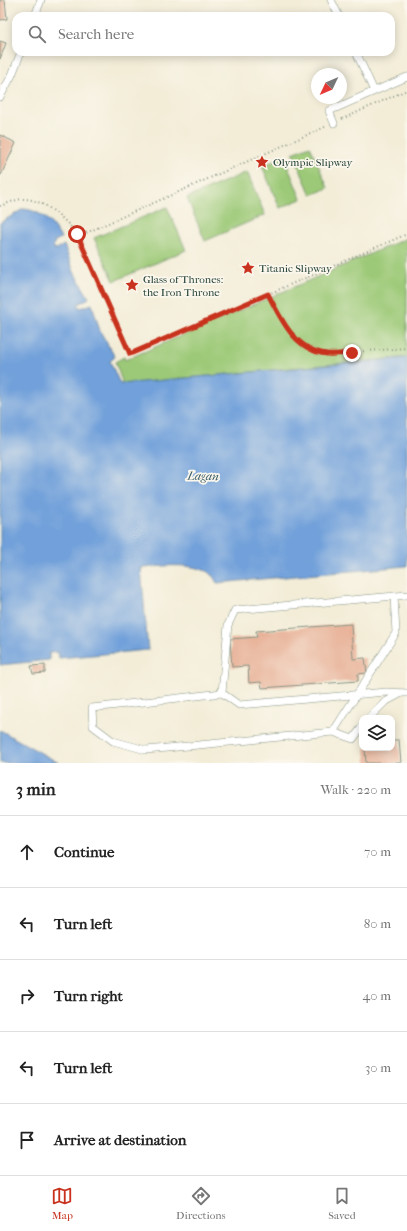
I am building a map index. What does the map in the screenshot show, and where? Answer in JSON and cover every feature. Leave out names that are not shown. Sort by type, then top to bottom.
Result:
[{"type":"lane","points":[[36,12],[41,0]]},
{"type":"lane","points":[[331,0],[337,12]]},
{"type":"lane","points":[[0,97],[12,75],[19,56]]},
{"type":"lane","points":[[358,56],[374,91]]},
{"type":"lane","points":[[334,123],[329,111],[407,77]]},
{"type":"lane","points":[[222,693],[228,625],[235,610],[407,595]]},
{"type":"lane","points":[[333,732],[355,695],[396,633],[394,596]]},
{"type":"lane","points":[[359,731],[353,739],[333,732],[146,750],[113,741],[93,726],[92,708],[222,693],[239,705],[386,692],[405,693]]},
{"type":"lane","points":[[373,715],[386,702],[405,693]]},
{"type":"path","points":[[79,236],[407,90]]},
{"type":"path","points":[[0,206],[22,199],[44,205],[68,224],[79,236],[130,354],[407,234]]},
{"type":"path","points":[[268,294],[281,320],[293,336],[304,346],[316,351],[327,354],[407,348]]},
{"type":"green space","points":[[310,146],[328,188],[311,195],[293,153]]},
{"type":"green space","points":[[284,157],[301,199],[280,208],[262,166]]},
{"type":"green space","points":[[247,172],[265,215],[205,241],[187,198]]},
{"type":"green space","points":[[167,207],[186,250],[114,281],[94,238]]},
{"type":"green space","points":[[407,238],[407,357],[123,384],[115,362],[124,357],[125,360]]},
{"type":"water","name":"Lagan","points":[[23,209],[36,212],[46,218],[61,238],[55,241],[53,246],[55,250],[64,245],[74,272],[89,298],[78,304],[80,308],[92,304],[100,331],[115,357],[110,361],[120,384],[407,358],[407,566],[217,583],[210,573],[194,567],[158,566],[141,568],[148,650],[59,658],[58,652],[49,653],[49,660],[0,665],[0,223]]},
{"type":"water","points":[[0,730],[59,763],[0,763]]},
{"type":"building","points":[[0,0],[5,0],[7,19],[0,20]]},
{"type":"building","points":[[0,41],[6,43],[0,59]]},
{"type":"building","points":[[0,135],[16,143],[1,175],[0,175]]},
{"type":"building","points":[[351,624],[353,659],[365,658],[367,673],[358,674],[358,681],[262,688],[261,682],[249,683],[248,666],[232,667],[230,639],[257,637],[256,631]]},
{"type":"building","points":[[45,665],[45,673],[33,674],[31,666]]},
{"type":"building","points":[[395,740],[399,740],[401,763],[366,763],[365,751],[395,751]]},
{"type":"place","name":"Olympic Slipway","points":[[262,162]]},
{"type":"place","name":"Titanic Slipway","points":[[248,268]]},
{"type":"place","name":"Glass of Thrones: the Iron Throne","points":[[132,285]]},
{"type":"route","points":[[77,234],[104,291],[130,354],[268,294],[281,320],[293,336],[304,346],[327,354],[352,353]]}]
